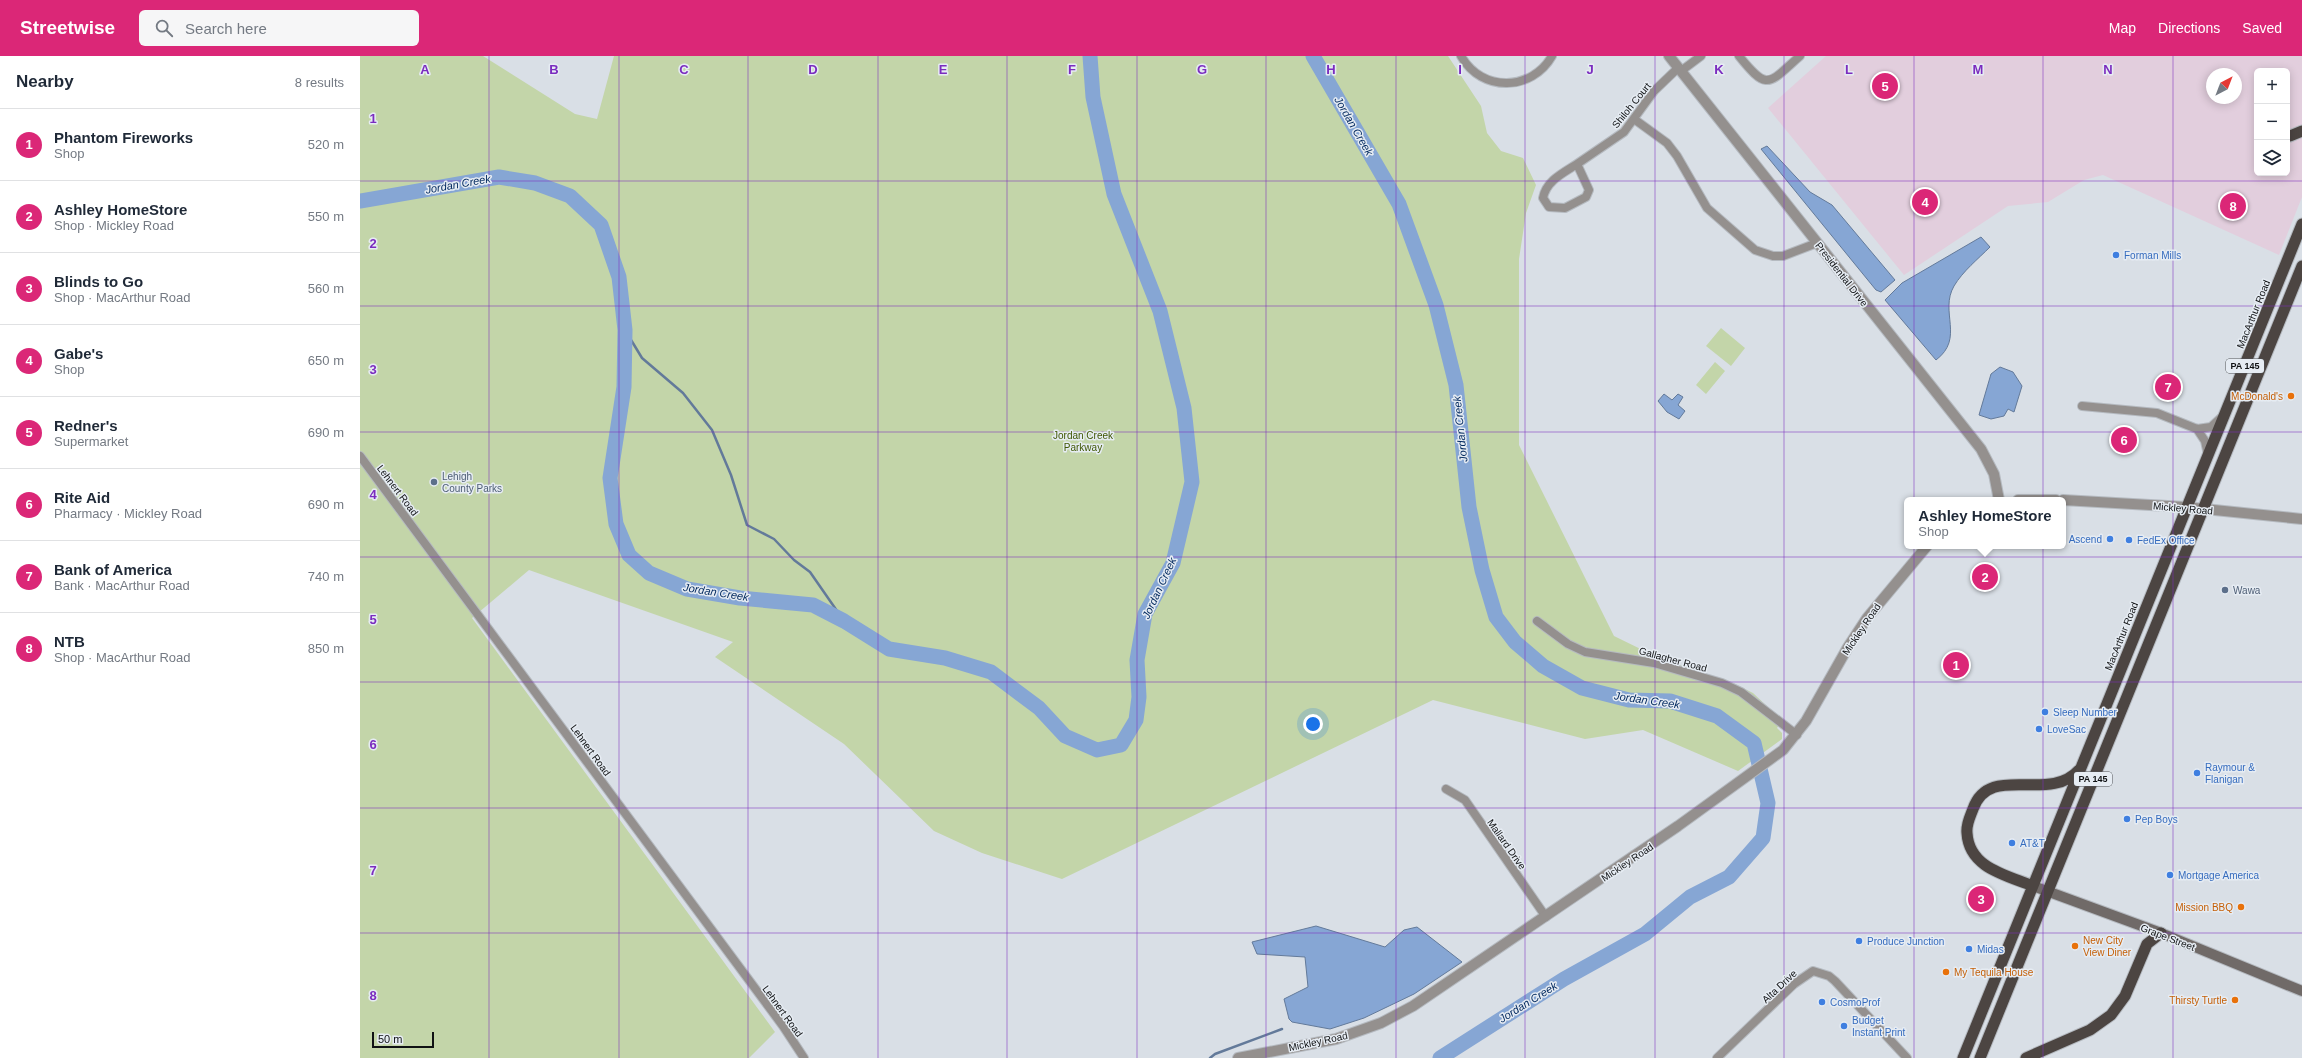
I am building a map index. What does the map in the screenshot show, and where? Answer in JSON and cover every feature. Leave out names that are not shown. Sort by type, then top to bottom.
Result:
[{"type":"highway","points":[[2290,136],[2302,131]]},
{"type":"highway","name":"MacArthur Road","points":[[1962,1058],[2302,224]]},
{"type":"highway","name":"PA 145","points":[[1980,1058],[2049,892],[2302,266]]},
{"type":"highway","points":[[2033,886],[1989,869],[1975,857],[1966,832],[1974,804],[1993,787],[2007,784],[2054,785],[2067,780],[2081,768]]},
{"type":"highway","points":[[2026,1058],[2090,1030],[2111,1015],[2125,996],[2147,944],[2161,933]]},
{"type":"main road","name":"Grape Street","points":[[2033,886],[2161,933],[2302,991]]},
{"type":"street","points":[[1461,56],[1480,76],[1506,84],[1516,83],[1534,77],[1545,67],[1552,56]]},
{"type":"street","name":"Presidential Drive","points":[[1669,56],[1981,449],[1994,474],[1998,497]]},
{"type":"street","name":"Shiloh Court","points":[[1577,164],[1589,190],[1586,197],[1565,208],[1549,207],[1543,198],[1548,186],[1554,179],[1577,164],[1615,140],[1634,119],[1654,91],[1680,70],[1701,56]]},
{"type":"street","points":[[1739,56],[1756,76],[1767,80],[1775,78],[1800,56]]},
{"type":"street","points":[[1634,119],[1655,132],[1667,143],[1677,156],[1707,208],[1755,250],[1768,255],[1783,256],[1817,243]]},
{"type":"street","points":[[2082,406],[2157,413],[2197,428],[2211,427],[2225,414]]},
{"type":"street","points":[[2197,428],[2205,441],[2208,455]]},
{"type":"street","name":"Lehnert Road","points":[[360,456],[783,1026],[804,1058]]},
{"type":"street","name":"Mickley Road","points":[[2066,500],[2187,507],[2302,519]]},
{"type":"street","name":"Mickley Road","points":[[1238,1058],[1336,1039],[1381,1023],[1429,997],[1546,917],[1783,750],[1796,735],[1848,646],[1868,618],[1925,549]]},
{"type":"street","name":"Gallagher Road","points":[[1537,621],[1568,644],[1585,652],[1654,663],[1722,683],[1741,692],[1796,735]]},
{"type":"street","name":"Mallard Drive","points":[[1446,789],[1458,794],[1464,800],[1546,917]]},
{"type":"street","name":"Alta Drive","points":[[1717,1058],[1794,984],[1813,971],[1829,976],[1835,981],[1907,1058]]},
{"type":"shaded area","points":[[1826,56],[2302,56],[2302,197],[2279,255],[2103,175],[2084,180],[2048,202],[2008,206],[1904,275],[1768,108]]},
{"type":"green space","name":"Jordan Creek Parkway","points":[[360,56],[483,56],[575,114],[597,119],[614,56],[1448,56],[1481,106],[1487,133],[1501,151],[1523,158],[1536,185],[1526,213],[1519,259],[1519,445],[1614,636],[1661,659],[1733,683],[1753,693],[1782,720],[1777,728],[1782,733],[1782,739],[1738,771],[1643,730],[1585,739],[1433,700],[1062,879],[982,853],[934,831],[844,744],[715,657],[733,642],[529,570],[472,618],[775,1032],[749,1058],[360,1058]]},
{"type":"green space","points":[[1721,328],[1745,348],[1731,366],[1706,346]]},
{"type":"green space","points":[[1715,362],[1725,371],[1706,394],[1696,385]]},
{"type":"water","points":[[1767,146],[1810,192],[1832,205],[1895,280],[1881,292],[1876,290],[1761,149]]},
{"type":"water","points":[[1981,237],[1990,247],[1966,270],[1954,286],[1950,296],[1949,305],[1949,343],[1944,352],[1936,360],[1885,300],[1902,283]]},
{"type":"water","points":[[2000,367],[2013,372],[2022,386],[2014,412],[2008,409],[2004,416],[1991,419],[1979,415],[1991,374]]},
{"type":"water","points":[[1664,394],[1672,400],[1678,394],[1683,397],[1678,405],[1685,411],[1679,419],[1667,412],[1658,401]]},
{"type":"water","points":[[1316,926],[1385,947],[1404,930],[1417,927],[1462,962],[1414,994],[1364,1018],[1330,1029],[1292,1022],[1289,1019],[1284,999],[1308,987],[1305,957],[1257,954],[1252,942]]},
{"type":"waterway","name":"Jordan Creek","points":[[360,201],[499,177],[535,183],[570,196],[601,225],[619,277],[625,330],[624,387],[610,478],[616,524],[629,555],[649,573],[687,589],[740,598],[813,605],[844,621],[889,649],[945,658],[991,672],[1039,708],[1065,736],[1097,750],[1121,745],[1136,720],[1139,697],[1137,660],[1145,614],[1173,563],[1192,482],[1184,408],[1160,311],[1114,194],[1093,97],[1090,56]]},
{"type":"waterway","name":"Jordan Creek","points":[[1313,56],[1399,204],[1436,305],[1456,385],[1469,507],[1482,570],[1496,617],[1515,642],[1543,666],[1582,688],[1629,700],[1670,701],[1717,716],[1754,743],[1768,803],[1763,838],[1729,877],[1690,897],[1645,934],[1564,979],[1440,1058]]},
{"type":"waterway","name":"Jordan Creek","points":[[625,330],[642,358],[683,393],[712,430],[731,475],[747,525],[774,539],[794,560],[810,572],[844,621]]},
{"type":"waterway","points":[[1210,1058],[1215,1054],[1282,1029]]},
{"type":"place","name":"Redner's","points":[[1885,86]]},
{"type":"place","name":"Gabe's","points":[[1925,202]]},
{"type":"place","name":"NTB","points":[[2233,206]]},
{"type":"place","name":"Forman Mills","points":[[2116,255]]},
{"type":"place","name":"Bank of America","points":[[2168,387]]},
{"type":"place","name":"McDonald's","points":[[2291,396]]},
{"type":"place","name":"Rite Aid","points":[[2124,440]]},
{"type":"place","name":"Lehigh County Parks","points":[[434,482]]},
{"type":"place","name":"Ascend","points":[[2110,539]]},
{"type":"place","name":"FedEx Office","points":[[2129,540]]},
{"type":"place","name":"Ashley HomeStore","points":[[1985,577]]},
{"type":"place","name":"Wawa","points":[[2225,590]]},
{"type":"place","name":"Phantom Fireworks","points":[[1956,665]]},
{"type":"place","name":"Sleep Number","points":[[2045,712]]},
{"type":"place","name":"LoveSac","points":[[2039,729]]},
{"type":"place","name":"Raymour & Flanigan","points":[[2197,773]]},
{"type":"place","name":"Pep Boys","points":[[2127,819]]},
{"type":"place","name":"AT&T","points":[[2012,843]]},
{"type":"place","name":"Mortgage America","points":[[2170,875]]},
{"type":"place","name":"Blinds to Go","points":[[1981,899]]},
{"type":"place","name":"Mission BBQ","points":[[2241,907]]},
{"type":"place","name":"Produce Junction","points":[[1859,941]]},
{"type":"place","name":"New City View Diner","points":[[2075,946]]},
{"type":"place","name":"Midas","points":[[1969,949]]},
{"type":"place","name":"My Tequila House","points":[[1946,972]]},
{"type":"place","name":"Thirsty Turtle","points":[[2235,1000]]},
{"type":"place","name":"CosmoProf","points":[[1822,1002]]},
{"type":"place","name":"Budget Instant Print","points":[[1844,1026]]}]
